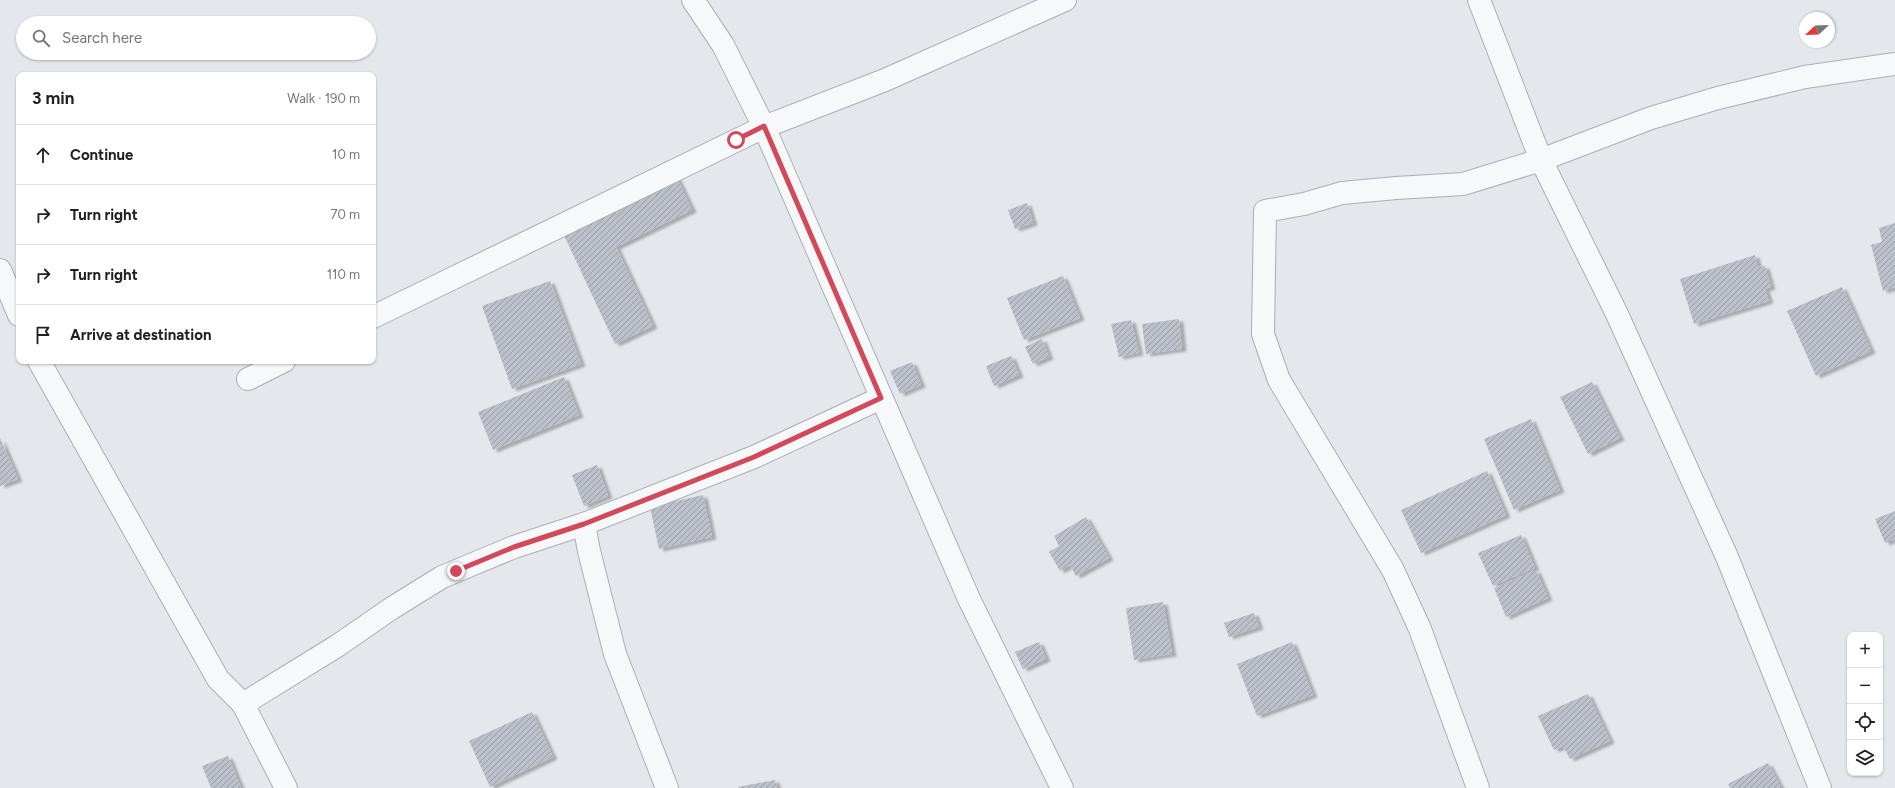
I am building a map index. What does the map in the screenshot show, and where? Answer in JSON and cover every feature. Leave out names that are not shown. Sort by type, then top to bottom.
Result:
[{"type":"street","points":[[693,0],[723,44],[764,126],[969,599],[1062,788]]},
{"type":"street","points":[[376,316],[764,126],[885,80],[1065,0]]},
{"type":"street","points":[[1479,0],[1541,160],[1616,312],[1723,550],[1820,788]]},
{"type":"street","points":[[1478,788],[1420,629],[1392,570],[1279,380],[1263,334],[1265,211],[1304,204],[1342,193],[1463,184],[1541,160],[1651,118],[1718,98],[1805,77],[1895,64]]},
{"type":"street","points":[[0,270],[16,308]]},
{"type":"street","points":[[42,364],[218,679],[243,704],[286,788]]},
{"type":"street","points":[[248,379],[278,364]]},
{"type":"street","points":[[243,704],[337,646],[392,608],[442,577],[514,547],[584,524],[754,457],[881,398]]},
{"type":"street","points":[[584,524],[589,551],[615,654],[667,788]]},
{"type":"building","points":[[676,176],[692,210],[616,247],[653,326],[615,344],[562,231]]},
{"type":"building","points":[[1027,203],[1033,223],[1015,229],[1008,210]]},
{"type":"building","points":[[1895,223],[1895,287],[1883,291],[1871,245],[1882,242],[1879,228]]},
{"type":"building","points":[[1755,255],[1758,267],[1765,266],[1771,287],[1765,289],[1769,301],[1694,324],[1680,279]]},
{"type":"building","points":[[1063,276],[1080,318],[1024,340],[1007,298]]},
{"type":"building","points":[[550,281],[581,364],[512,389],[482,306]]},
{"type":"building","points":[[1842,287],[1871,351],[1816,376],[1787,311]]},
{"type":"building","points":[[1179,319],[1182,349],[1146,354],[1142,324]]},
{"type":"building","points":[[1131,320],[1139,353],[1119,357],[1111,324]]},
{"type":"building","points":[[1042,339],[1049,357],[1033,364],[1025,347]]},
{"type":"building","points":[[1011,356],[1019,375],[994,386],[986,366]]},
{"type":"building","points":[[912,362],[921,385],[900,394],[890,371]]},
{"type":"building","points":[[564,377],[579,415],[493,450],[478,412]]},
{"type":"building","points":[[1592,382],[1620,438],[1588,454],[1560,397]]},
{"type":"building","points":[[1531,419],[1560,490],[1514,510],[1484,439]]},
{"type":"building","points":[[0,438],[18,479],[0,486]]},
{"type":"building","points":[[597,465],[608,496],[584,506],[572,475]]},
{"type":"building","points":[[1487,471],[1506,515],[1421,553],[1401,510]]},
{"type":"building","points":[[703,495],[712,537],[659,549],[650,507]]},
{"type":"building","points":[[1895,511],[1895,539],[1885,543],[1875,519]]},
{"type":"building","points":[[1086,517],[1109,558],[1076,576],[1070,565],[1060,571],[1049,552],[1059,546],[1054,536]]},
{"type":"building","points":[[1521,535],[1535,568],[1493,586],[1478,553]]},
{"type":"building","points":[[1536,570],[1548,598],[1506,617],[1494,588]]},
{"type":"building","points":[[1163,602],[1172,654],[1134,660],[1126,608]]},
{"type":"building","points":[[1254,613],[1259,627],[1229,637],[1224,623]]},
{"type":"building","points":[[1039,642],[1046,659],[1023,669],[1015,652]]},
{"type":"building","points":[[1292,642],[1313,695],[1257,716],[1237,664]]},
{"type":"building","points":[[1588,694],[1610,741],[1570,759],[1563,746],[1554,750],[1538,716]]},
{"type":"building","points":[[532,712],[553,757],[490,787],[469,741]]},
{"type":"building","points":[[228,756],[241,788],[211,788],[202,766]]},
{"type":"building","points":[[1768,763],[1781,788],[1730,788],[1728,784]]},
{"type":"building","points":[[775,780],[777,788],[738,788],[738,787]]},
{"type":"route","points":[[456,571],[514,547],[584,524],[754,457],[881,398],[764,126],[736,140]]}]
